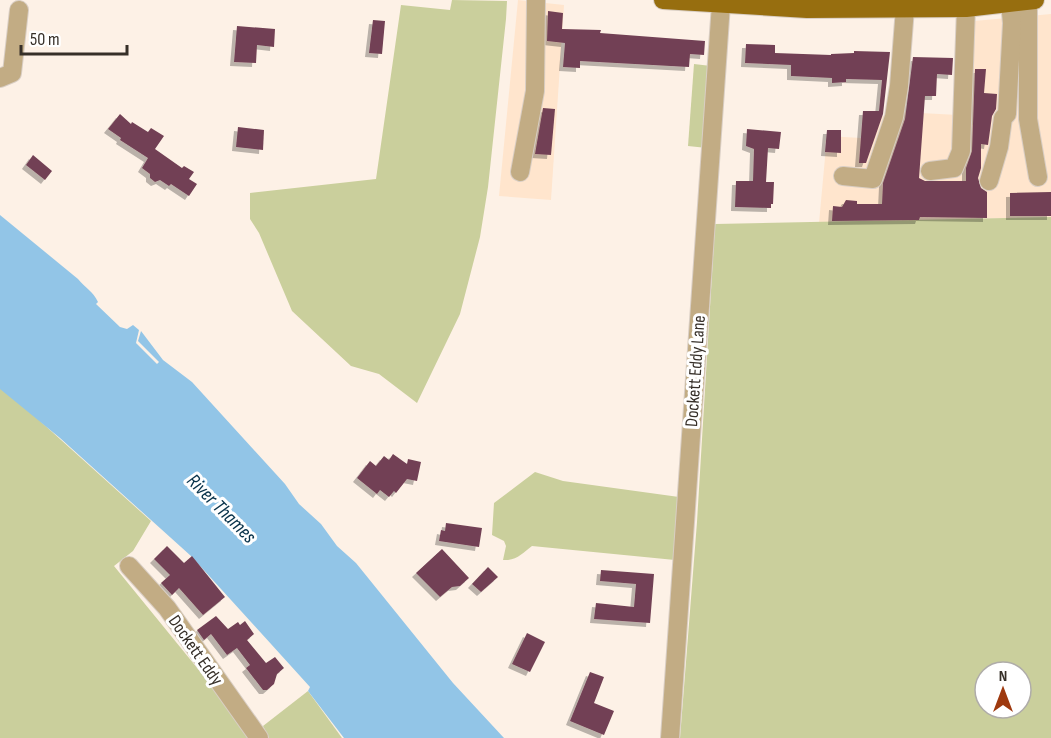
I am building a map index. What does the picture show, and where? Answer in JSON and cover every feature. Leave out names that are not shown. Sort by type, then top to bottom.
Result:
[{"type":"main road","points":[[663,0],[807,9],[966,8],[1032,0]]},
{"type":"street","points":[[520,172],[535,91],[536,0]]},
{"type":"street","points":[[1032,0],[1028,119],[1038,177]]},
{"type":"street","points":[[989,181],[999,147],[1003,118],[1007,114],[1012,23],[1010,3]]},
{"type":"street","name":"Dockett Eddy Lane","points":[[670,738],[721,4]]},
{"type":"street","points":[[843,176],[873,179],[876,173],[894,117],[899,86],[905,8]]},
{"type":"street","points":[[930,171],[954,168],[961,151],[966,8]]},
{"type":"street","points":[[0,78],[12,73],[19,10]]},
{"type":"street","name":"Dockett Eddy","points":[[129,566],[167,608],[259,738]]},
{"type":"shaded area","points":[[518,0],[564,5],[551,200],[499,196]]},
{"type":"shaded area","points":[[1051,14],[1051,217],[819,223],[827,136],[861,138],[863,115],[885,116],[902,112],[958,115],[963,22]]},
{"type":"green space","points":[[452,0],[507,1],[506,19],[488,187],[480,237],[460,314],[417,403],[379,374],[351,366],[292,311],[259,233],[250,219],[250,193],[376,179],[401,5],[450,10]]},
{"type":"green space","points":[[694,64],[711,66],[707,148],[688,146]]},
{"type":"green space","points":[[1051,217],[1051,738],[680,738],[697,522],[715,224]]},
{"type":"green space","points":[[0,385],[151,521],[133,551],[114,566],[229,707],[249,738],[0,738]]},
{"type":"green space","points":[[535,472],[563,481],[679,497],[675,560],[532,546],[516,558],[503,560],[506,546],[504,541],[492,535],[494,503]]},
{"type":"green space","points":[[308,691],[342,738],[269,738],[263,726]]},
{"type":"water","name":"River Thames","points":[[0,215],[78,279],[94,295],[98,302],[96,304],[120,327],[127,329],[133,325],[139,330],[136,343],[157,364],[159,362],[138,341],[141,331],[163,360],[192,382],[285,484],[299,504],[321,524],[337,546],[356,563],[453,683],[504,738],[344,738],[308,691],[310,687],[191,556],[60,438],[0,389]]},
{"type":"building","points":[[548,11],[563,13],[562,29],[601,30],[600,33],[705,41],[704,55],[690,54],[689,67],[580,61],[580,68],[563,67],[565,43],[547,41]]},
{"type":"building","points":[[373,20],[385,21],[382,54],[369,53]]},
{"type":"building","points":[[237,26],[275,29],[274,47],[257,45],[256,63],[234,62]]},
{"type":"building","points":[[746,44],[775,45],[775,53],[831,55],[854,53],[854,51],[890,52],[883,114],[866,163],[859,163],[863,111],[879,111],[882,80],[846,79],[846,82],[832,83],[832,78],[791,76],[791,65],[745,63]]},
{"type":"building","points":[[913,57],[953,58],[952,75],[937,74],[936,96],[925,96],[919,178],[925,181],[966,181],[966,168],[972,151],[975,69],[986,69],[984,93],[997,94],[988,145],[981,144],[981,168],[978,178],[981,188],[987,192],[987,218],[920,217],[919,220],[832,221],[833,206],[842,207],[846,200],[857,201],[857,204],[882,204],[883,183],[905,119]]},
{"type":"building","points":[[543,108],[555,109],[551,155],[535,154]]},
{"type":"building","points":[[120,114],[131,124],[132,122],[148,132],[151,128],[164,136],[155,149],[182,168],[184,166],[194,172],[189,179],[197,184],[189,196],[171,184],[169,186],[160,180],[155,182],[150,178],[150,174],[142,168],[148,158],[120,140],[121,138],[108,129]]},
{"type":"building","points":[[238,127],[264,130],[263,150],[236,147]]},
{"type":"building","points":[[747,129],[781,132],[779,149],[768,148],[766,182],[774,182],[771,208],[735,207],[736,181],[753,181],[754,149],[746,146]]},
{"type":"building","points":[[827,130],[841,130],[841,153],[825,152]]},
{"type":"building","points":[[33,155],[52,171],[45,180],[26,165]]},
{"type":"building","points":[[1051,192],[1051,216],[1010,216],[1010,193]]},
{"type":"building","points":[[393,454],[407,464],[408,459],[421,462],[417,481],[407,479],[396,493],[394,491],[389,497],[380,490],[377,494],[357,478],[370,461],[376,466],[384,456],[389,460]]},
{"type":"building","points":[[446,523],[482,528],[479,547],[439,541],[441,530],[445,531]]},
{"type":"building","points":[[167,546],[184,563],[192,556],[225,597],[203,615],[179,588],[172,595],[161,583],[170,575],[154,559]]},
{"type":"building","points":[[442,549],[469,578],[440,597],[416,573]]},
{"type":"building","points":[[488,567],[498,577],[481,592],[472,584]]},
{"type":"building","points":[[601,570],[654,574],[650,623],[594,619],[596,603],[634,607],[636,584],[600,581]]},
{"type":"building","points":[[216,616],[228,629],[238,622],[240,625],[245,621],[254,634],[247,640],[266,663],[275,657],[284,668],[277,674],[274,684],[267,690],[263,690],[246,668],[250,665],[237,648],[227,655],[211,634],[204,640],[197,630]]},
{"type":"building","points":[[527,633],[545,642],[530,672],[512,664]]},
{"type":"building","points":[[590,672],[604,677],[594,703],[614,711],[604,735],[570,721]]}]
